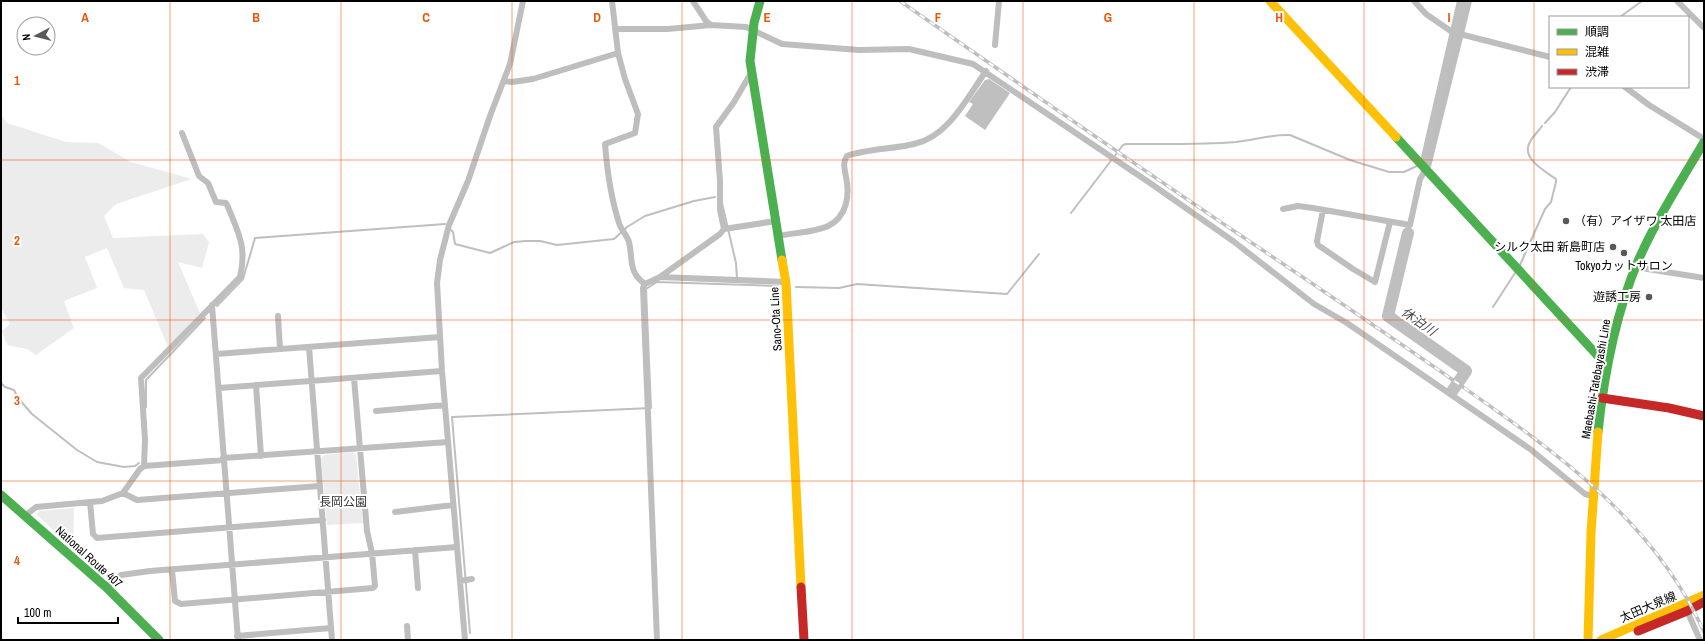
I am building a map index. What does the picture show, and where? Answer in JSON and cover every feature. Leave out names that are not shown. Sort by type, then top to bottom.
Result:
[{"type":"main road","name":"Sano-Ota Line","points":[[760,1],[753,29],[750,61],[786,282],[804,640]]},
{"type":"main road","points":[[1270,1],[1593,351],[1608,364]]},
{"type":"main road","name":"Maebashi-Tatebayashi Line","points":[[1588,640],[1592,496],[1602,398],[1618,319],[1625,292],[1635,266],[1650,236],[1704,142]]},
{"type":"main road","points":[[1602,398],[1669,408],[1704,416]]},
{"type":"main road","name":"National Route 407","points":[[1,495],[106,587],[159,640]]},
{"type":"main road","name":"太田大泉線","points":[[1601,640],[1704,595]]},
{"type":"main road","name":"太田大泉線","points":[[1617,640],[1687,611],[1704,602]]},
{"type":"street","points":[[465,640],[437,296],[440,260],[449,226],[468,181],[490,116],[510,64],[523,1]]},
{"type":"street","points":[[612,1],[618,53],[625,79],[638,114],[635,133],[605,144],[614,200],[620,225],[629,244],[630,262],[638,279],[645,284]]},
{"type":"street","points":[[694,1],[706,22],[711,25]]},
{"type":"street","points":[[995,45],[999,1]]},
{"type":"street","points":[[1414,1],[1426,14],[1457,34],[1549,57]]},
{"type":"street","points":[[1283,209],[1298,206],[1410,225],[1420,179],[1426,171],[1457,34],[1469,1]]},
{"type":"street","points":[[1677,1],[1704,28]]},
{"type":"street","points":[[615,29],[668,28],[711,25],[746,27],[782,44],[860,50],[909,49],[973,64],[986,71],[1109,154],[1233,242],[1314,304],[1347,323],[1451,394],[1530,449],[1585,494],[1592,496]]},
{"type":"street","points":[[504,81],[512,82],[533,79],[618,53]]},
{"type":"street","points":[[778,236],[828,226],[835,221],[844,207],[849,191],[844,163],[847,156],[915,144],[933,137],[952,119],[986,71]]},
{"type":"street","points":[[727,229],[720,210],[720,181],[716,127],[734,102],[751,73]]},
{"type":"street","points":[[1626,88],[1648,105],[1704,139]]},
{"type":"street","points":[[144,466],[145,440],[141,378],[240,277],[243,265],[242,242],[226,204],[216,202],[208,183],[199,176],[182,133]]},
{"type":"street","points":[[1324,210],[1317,241],[1318,245],[1358,273],[1375,282],[1390,222]]},
{"type":"street","points":[[657,640],[643,288],[645,284],[660,277],[727,229],[776,221]]},
{"type":"street","points":[[1635,266],[1704,278]]},
{"type":"street","points":[[660,277],[786,282]]},
{"type":"street","points":[[212,305],[238,638],[331,628]]},
{"type":"street","points":[[278,316],[280,349]]},
{"type":"street","points":[[216,354],[440,337]]},
{"type":"street","points":[[309,346],[332,640]]},
{"type":"street","points":[[219,388],[442,371]]},
{"type":"street","points":[[172,570],[175,600],[177,603],[181,604],[328,593],[373,588],[375,586],[372,553],[368,532],[354,378]]},
{"type":"street","points":[[256,385],[261,456]]},
{"type":"street","points":[[376,411],[445,405]]},
{"type":"street","points":[[25,516],[36,507],[102,501],[123,493],[140,469],[144,466],[318,451],[448,442]]},
{"type":"street","points":[[123,493],[137,500],[320,486]]},
{"type":"street","points":[[90,502],[93,534],[97,538],[323,520]]},
{"type":"street","points":[[395,512],[454,505]]},
{"type":"street","points":[[106,587],[121,575],[150,571],[457,547]]},
{"type":"street","points":[[415,550],[418,588]]},
{"type":"street","points":[[460,581],[472,579]]},
{"type":"street","points":[[1687,611],[1700,640]]},
{"type":"street","points":[[407,626],[408,640]]},
{"type":"green space","points":[[1,115],[7,123],[66,142],[98,143],[131,162],[192,179],[116,204],[104,216],[113,238],[203,234],[209,242],[202,268],[178,262],[200,313],[168,347],[144,290],[124,288],[107,248],[85,257],[97,288],[64,301],[74,328],[36,355],[27,349],[7,345],[2,331],[10,324],[1,308]]},
{"type":"green space","name":"長岡公園","points":[[353,452],[356,455],[363,523],[327,525],[321,459],[324,455]]},
{"type":"green space","points":[[74,508],[73,548],[36,514],[40,511]]},
{"type":"shaded area","points":[[989,79],[1010,93],[985,130],[965,116],[973,104],[969,102],[985,80]]},
{"type":"waterway","name":"休泊川","points":[[1426,162],[1463,1]]},
{"type":"waterway","points":[[1621,16],[1642,1]]},
{"type":"waterway","points":[[1545,123],[1555,112],[1570,88]]},
{"type":"waterway","points":[[1520,265],[1545,209],[1551,202],[1556,182],[1556,179],[1541,169],[1529,155],[1529,144],[1542,126]]},
{"type":"waterway","points":[[1071,213],[1123,145],[1126,144],[1222,143],[1277,135],[1290,135],[1350,160],[1389,172],[1404,172],[1417,166]]},
{"type":"waterway","points":[[451,230],[453,232],[455,244],[490,253],[514,242],[540,241],[557,245],[614,239],[627,227],[645,216],[694,201],[715,197]]},
{"type":"waterway","points":[[722,203],[736,263],[737,279]]},
{"type":"waterway","points":[[217,306],[243,279],[255,238],[445,224]]},
{"type":"waterway","name":"休泊川","points":[[1408,233],[1388,316],[1466,371],[1453,390]]},
{"type":"waterway","points":[[796,287],[839,288],[857,284],[1007,294],[1039,254]]},
{"type":"waterway","points":[[1493,307],[1515,273]]},
{"type":"waterway","points":[[470,633],[452,417],[651,408],[646,289],[657,282],[777,286]]},
{"type":"waterway","points":[[146,407],[146,380],[205,318]]},
{"type":"waterway","points":[[1,383],[5,387],[14,390],[18,398],[32,414],[77,450],[97,462],[124,467],[135,466],[139,463]]},
{"type":"railway","points":[[900,1],[1110,147],[1443,373],[1556,455],[1592,485],[1625,517],[1655,552],[1682,590],[1704,632]]},
{"type":"traffic: fast","points":[[760,1],[754,23],[750,61],[782,260]]},
{"type":"traffic: fast","points":[[1396,137],[1598,356],[1608,364]]},
{"type":"traffic: fast","points":[[1598,432],[1607,367],[1617,324],[1630,282],[1638,261],[1653,231],[1704,142]]},
{"type":"traffic: fast","points":[[1,495],[106,587],[159,640]]},
{"type":"traffic: slow","points":[[1270,1],[1396,137]]},
{"type":"traffic: slow","points":[[782,260],[786,283],[801,587]]},
{"type":"traffic: slow","points":[[1588,640],[1591,533],[1598,432]]},
{"type":"traffic: slow","points":[[1601,640],[1704,595]]},
{"type":"traffic: jam","points":[[1602,398],[1669,408],[1704,416]]},
{"type":"traffic: jam","points":[[801,587],[804,640]]},
{"type":"traffic: jam","points":[[1638,631],[1687,611],[1704,602]]},
{"type":"place","name":"（有）アイザワ 太田店","points":[[1566,221]]},
{"type":"place","name":"シルク太田 新島町店","points":[[1613,247]]},
{"type":"place","name":"Tokyoカットサロン","points":[[1624,253]]},
{"type":"place","name":"遊誘工房","points":[[1649,297]]}]
